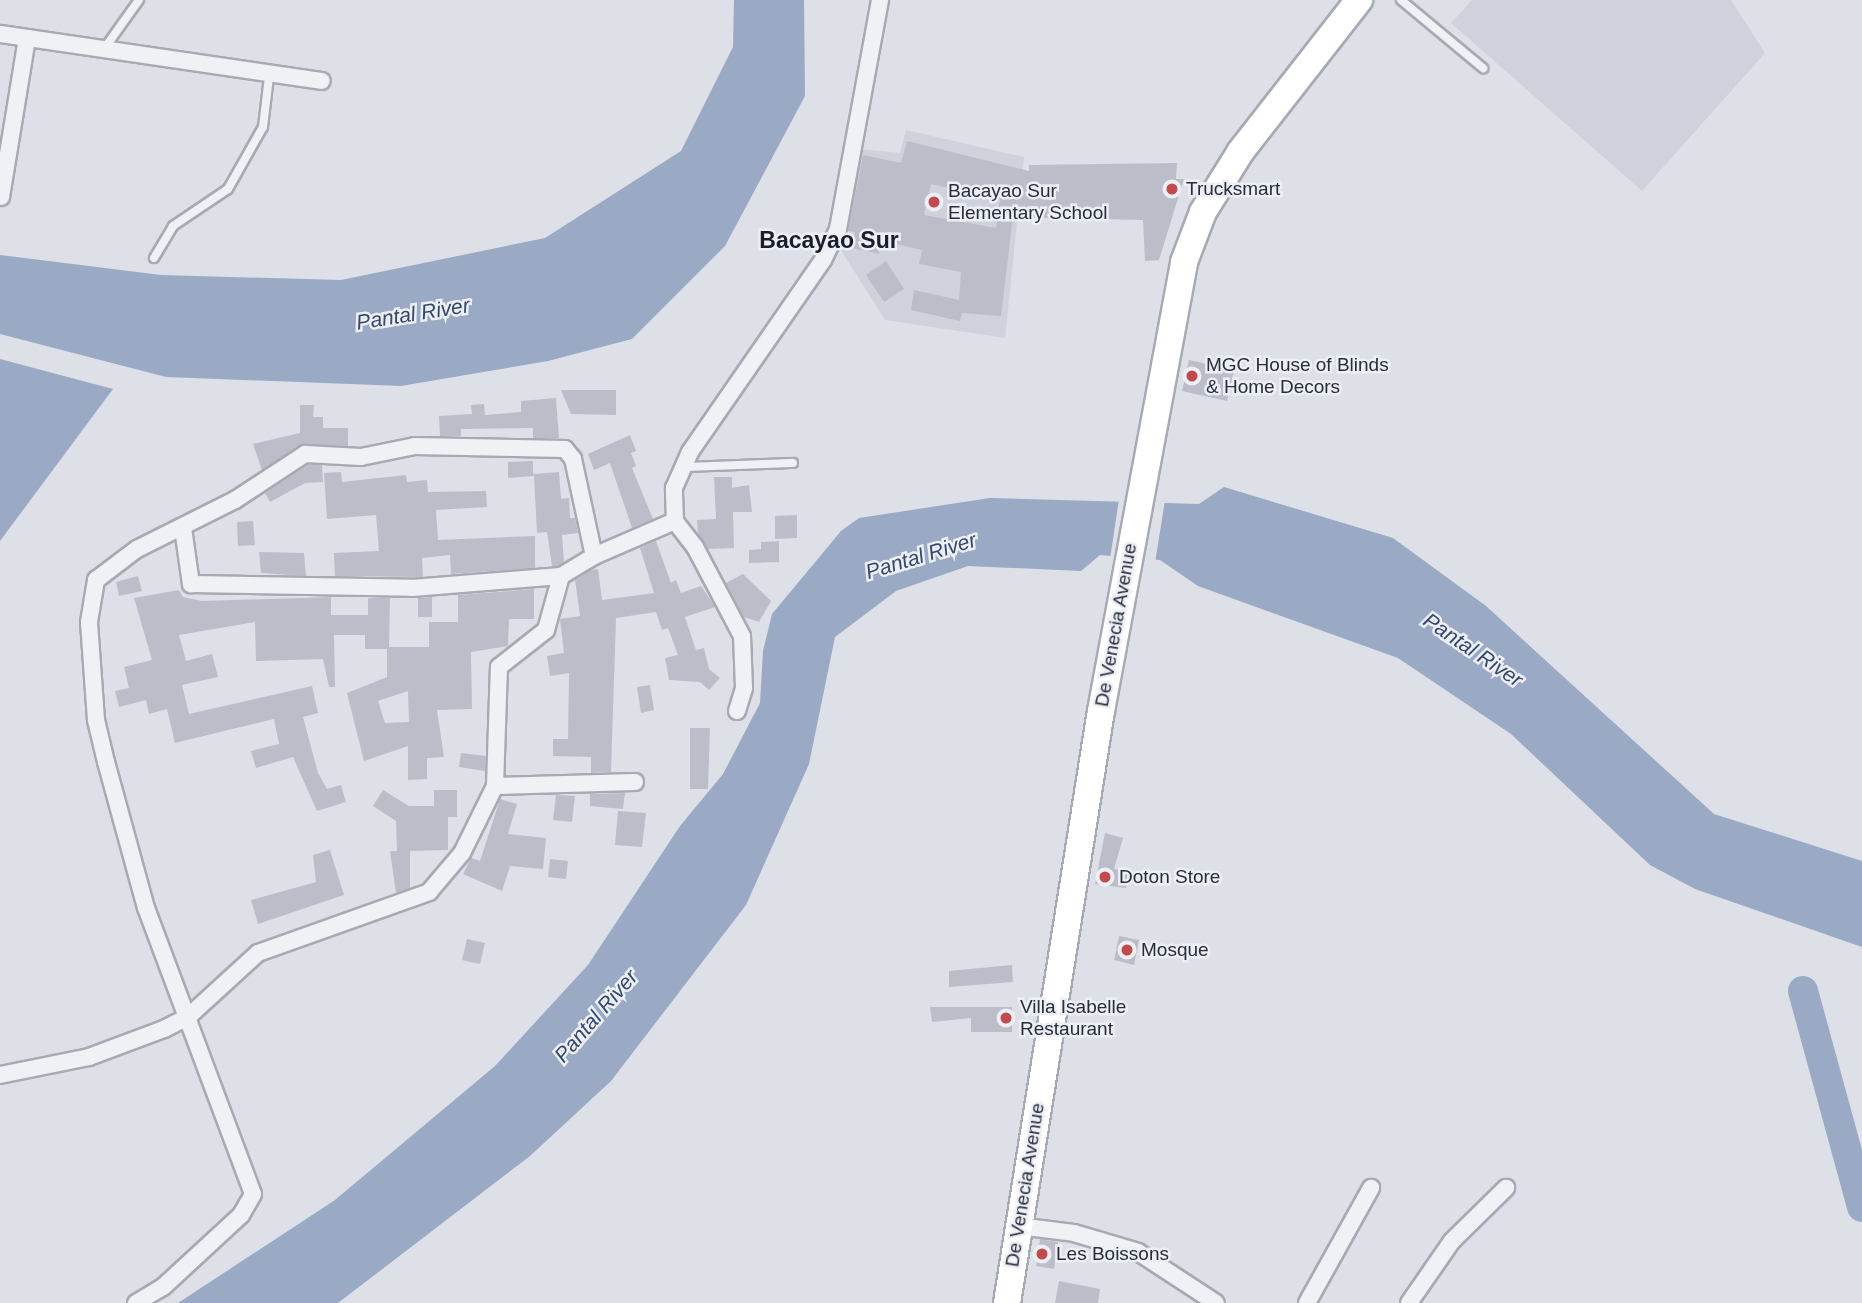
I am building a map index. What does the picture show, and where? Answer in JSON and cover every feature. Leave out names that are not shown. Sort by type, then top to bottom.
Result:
[{"type":"highway","name":"De Venecia Avenue","points":[[1007,1303],[1101,710],[1184,262],[1203,212],[1241,151],[1359,0]]},
{"type":"street","points":[[737,711],[744,688],[742,636],[695,547],[675,521],[674,488],[682,467],[823,260],[838,229],[880,0]]},
{"type":"street","points":[[0,34],[269,77],[322,81]]},
{"type":"street","points":[[1,197],[27,38]]},
{"type":"street","points":[[136,1303],[163,1287],[241,1214],[253,1194],[189,1016],[146,908],[106,762],[96,720],[89,622],[92,591],[102,571],[183,528],[306,454],[361,457],[415,446],[560,447],[573,459],[594,556]]},
{"type":"street","points":[[183,528],[191,584],[435,588],[561,576],[594,556],[675,521]]},
{"type":"street","points":[[0,1075],[89,1057],[189,1016],[258,953],[429,892],[462,853],[495,786],[499,667],[546,630],[561,576]]},
{"type":"street","points":[[495,786],[635,782]]},
{"type":"street","points":[[1307,1303],[1371,1188]]},
{"type":"street","points":[[1409,1303],[1452,1241],[1506,1188]]},
{"type":"street","points":[[1018,1226],[1074,1233],[1138,1252],[1216,1303]]},
{"type":"lane","points":[[103,50],[139,0]]},
{"type":"lane","points":[[1401,0],[1483,68]]},
{"type":"lane","points":[[155,258],[173,226],[228,189],[262,127],[269,77]]},
{"type":"lane","points":[[682,467],[793,463]]},
{"type":"shaded area","points":[[1472,0],[1731,0],[1765,53],[1642,191],[1451,23]]},
{"type":"shaded area","name":"Bacayao Sur Elementary School","points":[[906,130],[1024,157],[1005,338],[885,320],[839,247],[858,149],[900,153]]},
{"type":"water","points":[[734,0],[804,0],[805,96],[725,246],[632,339],[548,361],[401,386],[166,377],[0,334],[0,255],[161,275],[341,280],[545,238],[681,151],[733,47]]},
{"type":"water","points":[[0,359],[113,389],[0,541]]},
{"type":"water","points":[[1224,487],[1393,538],[1486,606],[1714,814],[1862,861],[1862,947],[1695,889],[1650,865],[1511,734],[1398,658],[1198,586],[1160,560],[1100,555],[1081,571],[968,566],[896,591],[835,637],[809,764],[746,905],[611,1081],[530,1156],[338,1303],[178,1303],[335,1200],[495,1066],[588,965],[680,826],[723,774],[760,703],[763,651],[772,614],[841,531],[859,518],[990,498],[1199,504]]},
{"type":"pier","points":[[1119,499],[1165,500],[1155,563],[1110,559]]},
{"type":"building","points":[[907,141],[1029,171],[1029,165],[1177,163],[1176,179],[1184,179],[1159,260],[1145,261],[1143,220],[1013,217],[1001,316],[962,313],[960,321],[911,310],[914,290],[959,300],[961,272],[919,264],[922,250],[870,238],[880,254],[852,248],[855,232],[848,231],[863,155],[901,163]],"holes":[[[931,184],[1000,199],[996,228],[924,215]]]},
{"type":"building","points":[[886,261],[904,289],[884,302],[866,275]]},
{"type":"building","points":[[1189,360],[1234,370],[1227,401],[1182,391]]},
{"type":"building","points":[[561,390],[616,390],[616,415],[571,414]]},
{"type":"building","points":[[556,398],[559,438],[533,438],[533,428],[461,429],[461,436],[440,436],[439,416],[472,414],[471,405],[484,404],[485,415],[521,412],[521,401]]},
{"type":"building","points":[[300,405],[314,405],[313,417],[323,417],[323,428],[348,428],[348,446],[300,445],[262,470],[253,444],[300,433]]},
{"type":"building","points":[[630,435],[636,451],[631,453],[636,466],[632,468],[653,519],[632,528],[610,463],[594,470],[588,454]]},
{"type":"building","points":[[533,461],[533,474],[559,472],[561,499],[569,498],[570,518],[575,518],[578,533],[562,535],[564,562],[558,566],[552,566],[547,532],[537,533],[534,476],[508,478],[508,462]]},
{"type":"building","points":[[308,465],[322,465],[323,482],[305,483],[270,502],[265,493]]},
{"type":"building","points":[[341,472],[342,482],[406,475],[407,482],[427,480],[428,492],[486,491],[487,507],[436,510],[438,540],[535,536],[535,568],[451,574],[450,555],[422,558],[423,577],[335,576],[334,553],[379,551],[376,515],[327,519],[324,473]]},
{"type":"building","points":[[714,477],[732,477],[732,488],[749,485],[752,512],[733,512],[734,548],[708,549],[698,533],[697,520],[716,519]]},
{"type":"building","points":[[797,515],[797,538],[775,539],[775,516]]},
{"type":"building","points":[[253,521],[255,545],[238,546],[237,522]]},
{"type":"building","points":[[656,541],[671,583],[676,580],[681,593],[701,586],[715,607],[685,617],[696,650],[704,648],[709,669],[720,678],[709,690],[700,682],[669,680],[665,658],[678,655],[668,628],[662,630],[656,612],[616,618],[611,772],[591,773],[591,757],[553,756],[553,739],[568,739],[569,673],[550,676],[547,656],[564,653],[560,619],[580,616],[575,580],[598,569],[602,600],[654,593],[640,548]]},
{"type":"building","points":[[779,541],[779,562],[749,563],[749,550],[761,549],[761,542]]},
{"type":"building","points":[[259,552],[304,553],[306,576],[261,573]]},
{"type":"building","points":[[743,574],[771,601],[759,622],[744,617],[726,583]]},
{"type":"building","points":[[138,576],[142,591],[119,596],[116,582]]},
{"type":"building","points":[[534,589],[534,619],[509,619],[508,646],[471,652],[472,709],[437,710],[444,757],[427,758],[427,779],[408,780],[408,746],[364,761],[347,693],[387,677],[387,649],[365,649],[365,635],[334,635],[335,687],[329,687],[323,659],[256,661],[255,622],[179,635],[186,661],[212,654],[218,677],[182,685],[189,714],[312,686],[318,713],[303,717],[318,773],[327,789],[341,785],[346,802],[317,811],[293,757],[256,768],[251,751],[279,744],[274,719],[175,743],[167,709],[149,714],[146,700],[119,707],[115,691],[129,688],[124,667],[152,660],[134,598],[179,590],[183,597],[202,601],[331,597],[331,615],[368,615],[368,598],[390,598],[389,647],[429,647],[429,622],[458,622],[458,595]],"holes":[[[408,691],[409,722],[385,723],[378,701]]]},
{"type":"building","points":[[432,597],[432,617],[418,617],[418,598]]},
{"type":"building","points":[[650,685],[654,710],[641,713],[637,687]]},
{"type":"building","points":[[690,728],[710,728],[708,789],[690,789]]},
{"type":"building","points":[[461,753],[486,756],[485,771],[459,767]]},
{"type":"building","points":[[383,790],[409,806],[434,806],[434,790],[457,790],[457,817],[448,817],[448,850],[410,851],[410,888],[396,893],[390,851],[397,851],[396,821],[373,806]]},
{"type":"building","points":[[625,793],[623,809],[590,806],[590,794]]},
{"type":"building","points":[[556,795],[575,796],[572,822],[553,820]]},
{"type":"building","points":[[500,799],[517,804],[508,834],[546,838],[543,869],[510,866],[502,891],[463,874],[471,858],[480,861]]},
{"type":"building","points":[[618,811],[646,813],[642,847],[615,845]]},
{"type":"building","points":[[1105,833],[1123,838],[1114,869],[1128,871],[1126,888],[1095,884]]},
{"type":"building","points":[[330,850],[344,895],[258,924],[251,900],[316,882],[313,855]]},
{"type":"building","points":[[550,859],[568,861],[566,879],[548,877]]},
{"type":"building","name":"Mosque","points":[[1119,936],[1139,940],[1134,965],[1114,960]]},
{"type":"building","points":[[467,939],[485,943],[480,964],[462,960]]},
{"type":"building","points":[[1012,965],[1013,982],[949,987],[949,971]]},
{"type":"building","points":[[930,1007],[1012,1007],[1012,1032],[971,1032],[971,1018],[932,1022]]},
{"type":"building","points":[[1040,1239],[1058,1242],[1054,1269],[1036,1266]]},
{"type":"building","points":[[1059,1281],[1100,1289],[1098,1303],[1055,1303]]},
{"type":"waterway","name":"Pantal River","points":[[1803,991],[1862,1207]]},
{"type":"place","name":"Trucksmart","points":[[1172,189]]},
{"type":"place","name":"Bacayao Sur Elementary School","points":[[934,202]]},
{"type":"place","name":"MGC House of Blinds & Home Decors","points":[[1192,376]]},
{"type":"place","name":"Doton Store","points":[[1105,877]]},
{"type":"place","name":"Mosque","points":[[1127,950]]},
{"type":"place","name":"Villa Isabelle Restaurant","points":[[1006,1018]]},
{"type":"place","name":"Les Boissons","points":[[1042,1254]]},
{"type":"district","name":"Bacayao Sur","points":[[829,240]]}]
